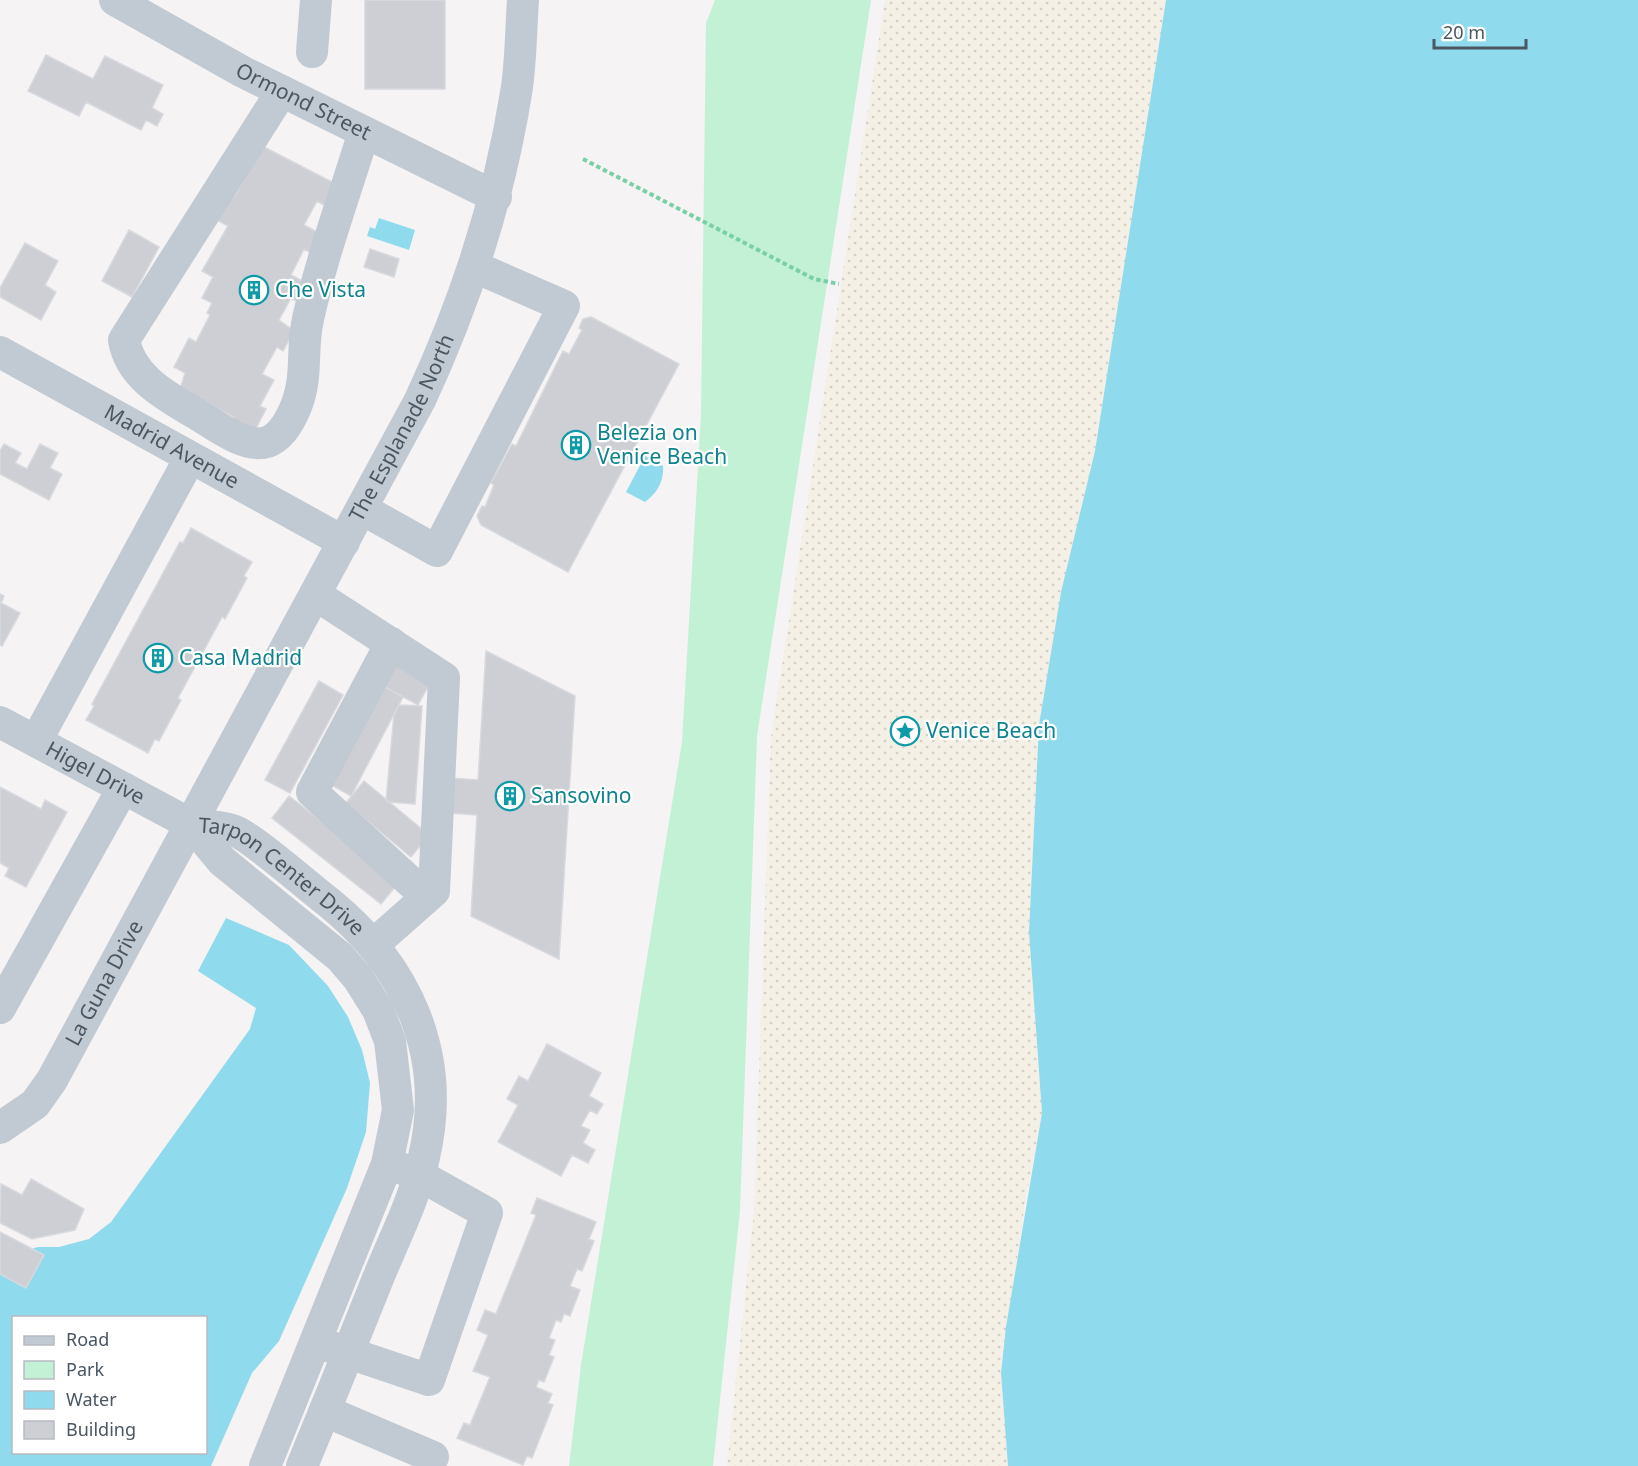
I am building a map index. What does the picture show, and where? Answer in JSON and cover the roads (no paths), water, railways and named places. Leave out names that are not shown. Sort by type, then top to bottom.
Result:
[{"type":"street","name":"Ormond Street","points":[[115,0],[282,91],[496,197]]},
{"type":"street","points":[[312,52],[316,0]]},
{"type":"street","name":"The Esplanade North","points":[[192,825],[420,400],[444,349],[475,267],[496,197],[517,85],[523,0]]},
{"type":"street","points":[[282,91],[124,340],[127,357],[158,392],[248,442],[267,442],[280,434],[296,406],[305,378],[303,339],[312,299],[364,132]]},
{"type":"street","points":[[362,508],[436,551],[564,306],[475,267]]},
{"type":"street","name":"Madrid Avenue","points":[[0,352],[344,542]]},
{"type":"street","points":[[36,741],[190,458]]},
{"type":"street","points":[[316,595],[444,678],[434,891],[374,944]]},
{"type":"street","points":[[391,643],[312,792],[427,897]]},
{"type":"street","name":"Higel Drive","points":[[0,722],[192,825]]},
{"type":"street","points":[[0,1008],[123,788]]},
{"type":"street","name":"Tarpon Center Drive","points":[[192,825],[235,830],[347,917],[374,944],[396,976],[411,1005],[422,1034],[428,1062],[431,1105],[429,1131],[419,1175],[302,1466]]},
{"type":"street","name":"Tarpon Center Drive","points":[[192,825],[222,861],[322,939],[358,978],[378,1010],[390,1041],[398,1110],[387,1164],[265,1466]]},
{"type":"street","name":"La Guna Drive","points":[[0,1128],[35,1104],[48,1087],[192,825]]},
{"type":"street","points":[[316,1342],[429,1380],[487,1213],[419,1175],[387,1164]]},
{"type":"street","points":[[325,1411],[433,1457]]},
{"type":"water","points":[[1166,0],[1638,0],[1638,1466],[1008,1466],[1001,1373],[1006,1327],[1042,1113],[1029,932],[1039,725],[1061,592],[1095,451]]},
{"type":"water","points":[[379,218],[415,230],[409,250],[367,236],[370,227],[375,229]]},
{"type":"water","points":[[645,456],[663,466],[663,472],[659,487],[645,502],[626,492]]},
{"type":"water","points":[[226,918],[289,945],[328,986],[348,1017],[362,1050],[370,1083],[366,1132],[347,1188],[279,1341],[252,1373],[211,1466],[0,1466],[0,1258],[38,1247],[59,1247],[89,1239],[111,1222],[250,1029],[256,1008],[198,971]]},
{"type":"place","name":"Che Vista","points":[[254,290]]},
{"type":"place","name":"Belezia on Venice Beach","points":[[576,445]]},
{"type":"place","name":"Casa Madrid","points":[[158,658]]},
{"type":"place","name":"Venice Beach","points":[[905,731]]},
{"type":"place","name":"Sansovino","points":[[510,796]]}]
